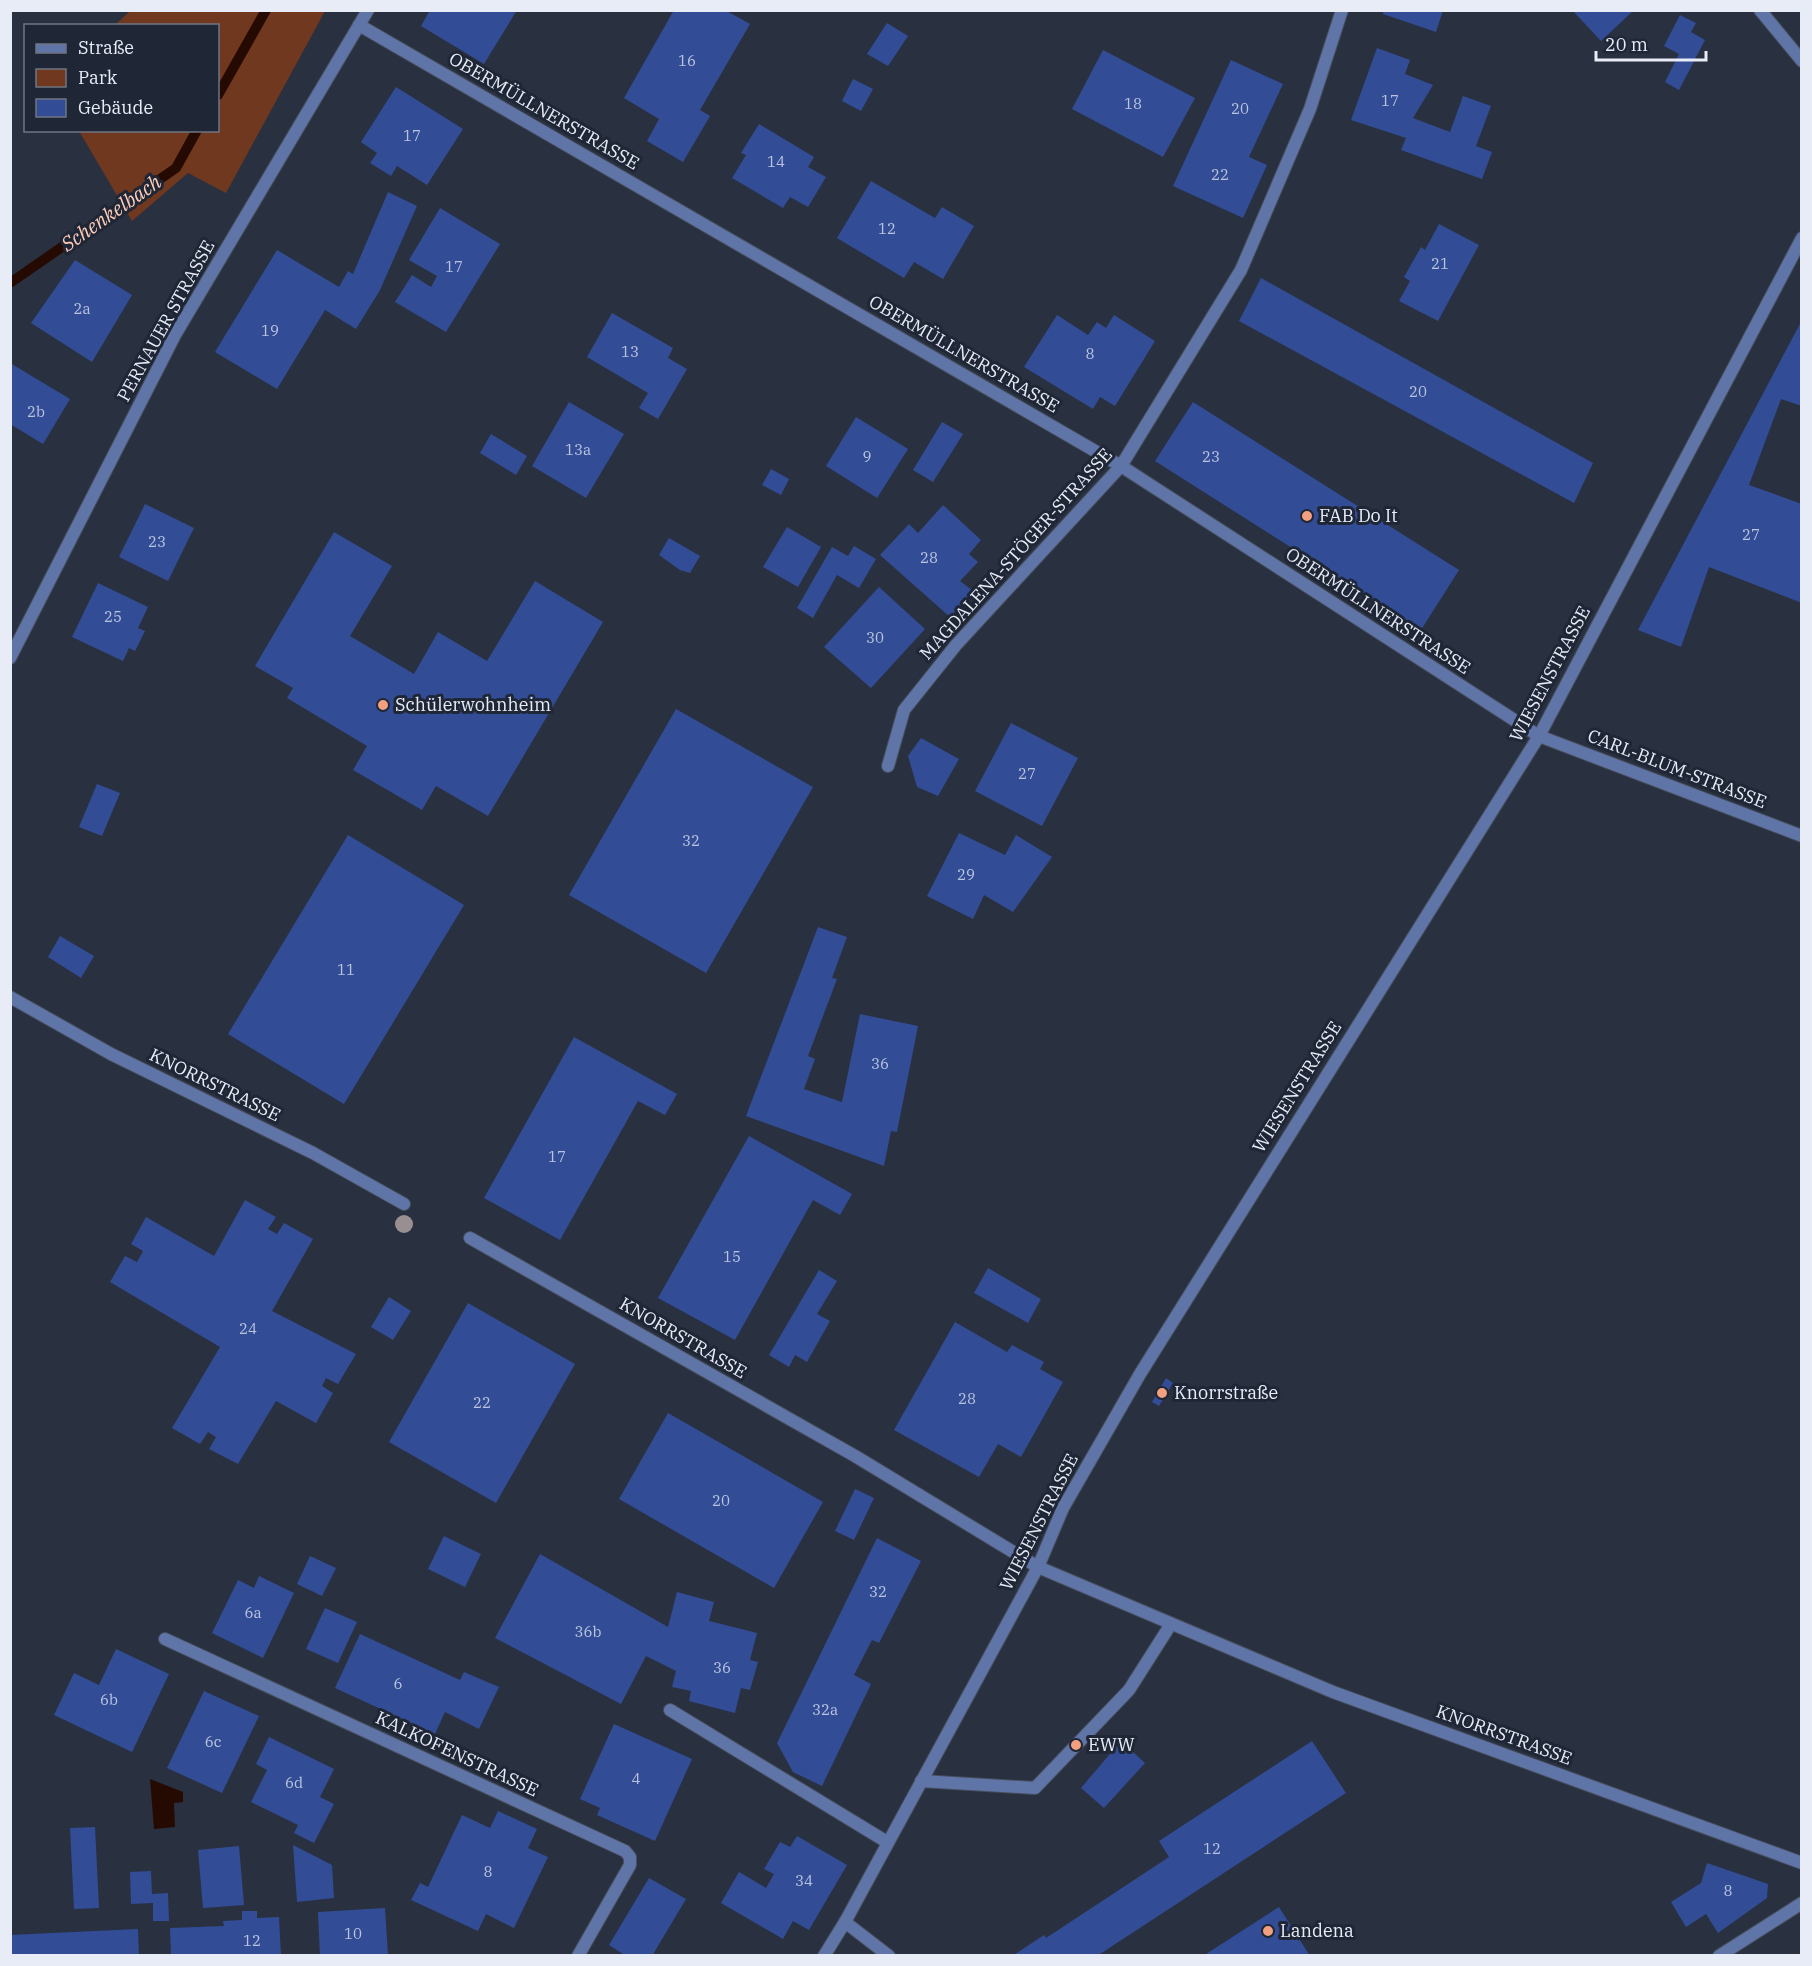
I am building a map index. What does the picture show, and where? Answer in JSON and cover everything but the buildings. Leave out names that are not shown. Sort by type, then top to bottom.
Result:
[{"type":"street","name":"PERNAUER STRASSE","points":[[10,658],[175,335],[368,10]]},
{"type":"street","name":"MAGDALENA-STÖGER-STRASSE","points":[[888,765],[904,710],[956,645],[1121,466],[1240,270],[1310,109],[1342,10]]},
{"type":"street","points":[[1760,10],[1802,61]]},
{"type":"street","name":"OBERMÜLLNERSTRASSE","points":[[359,24],[1121,466],[1539,736]]},
{"type":"street","name":"WIESENSTRASSE","points":[[824,1956],[845,1922],[1038,1567],[1062,1508],[1140,1374],[1539,736],[1802,238]]},
{"type":"street","name":"CARL-BLUM-STRASSE","points":[[1539,736],[1802,836]]},
{"type":"street","name":"KNORRSTRASSE","points":[[10,997],[111,1054],[313,1153],[404,1204]]},
{"type":"street","name":"KNORRSTRASSE","points":[[470,1238],[855,1456],[1038,1567],[1333,1692],[1802,1863]]},
{"type":"street","points":[[921,1781],[1035,1788],[1129,1690],[1171,1624]]},
{"type":"street","name":"KALKOFENSTRASSE","points":[[165,1639],[625,1851],[630,1857],[630,1865],[578,1956]]},
{"type":"street","points":[[670,1710],[887,1842]]},
{"type":"street","points":[[1719,1956],[1802,1902]]},
{"type":"street","points":[[845,1922],[889,1956]]},
{"type":"green space","points":[[130,11],[325,11],[226,193],[188,173],[132,221],[80,132],[219,132],[219,24],[116,24]]},
{"type":"shaded area","points":[[150,1779],[183,1792],[183,1802],[174,1803],[175,1827],[154,1829]]},
{"type":"waterway","name":"Schenkelbach","points":[[219,93],[266,10]]},
{"type":"waterway","name":"Schenkelbach","points":[[10,283],[176,168],[196,132]]},
{"type":"place","name":"FAB Do It","points":[[1307,516]]},
{"type":"place","name":"Schülerwohnheim","points":[[383,705]]},
{"type":"place","name":"Knorrstraße","points":[[1162,1393]]},
{"type":"place","name":"EWW","points":[[1076,1745]]},
{"type":"place","name":"Landena","points":[[1268,1931]]}]
